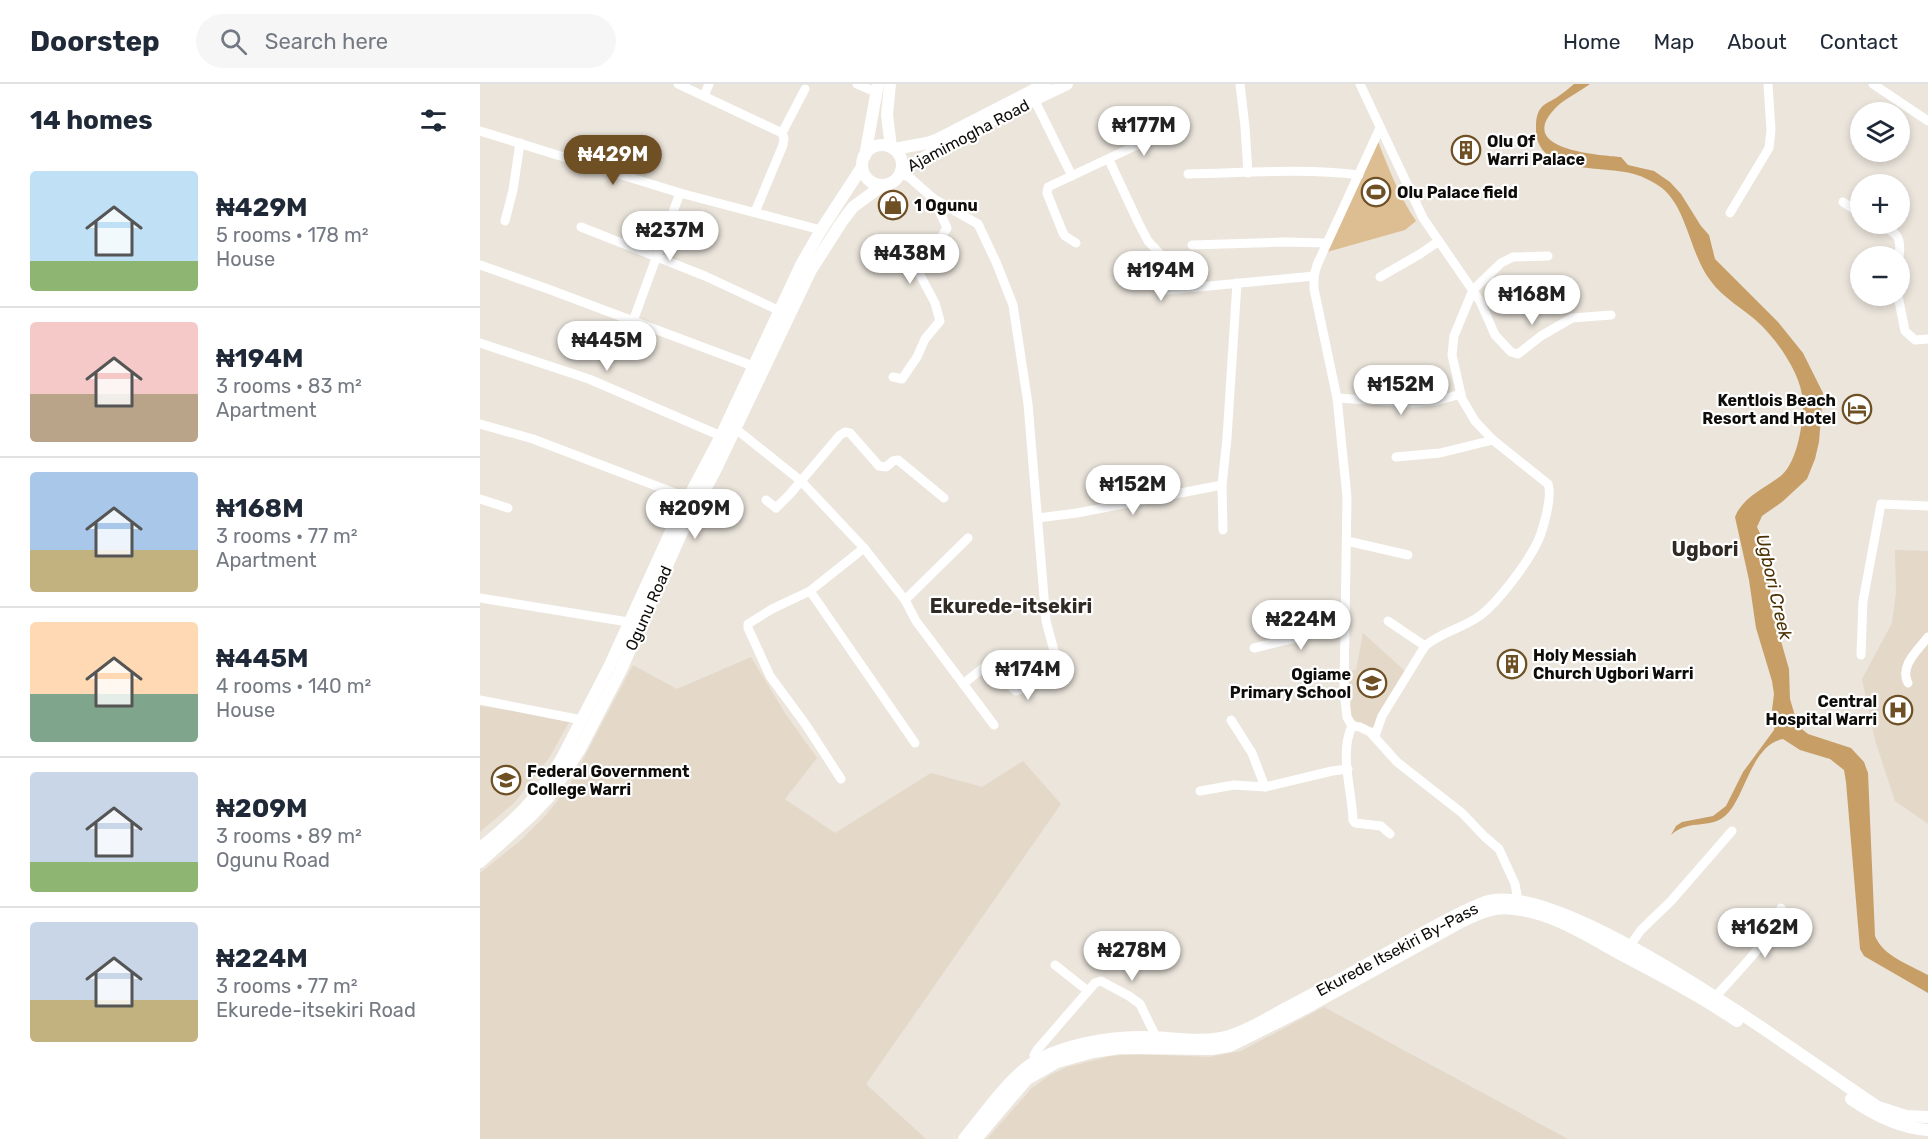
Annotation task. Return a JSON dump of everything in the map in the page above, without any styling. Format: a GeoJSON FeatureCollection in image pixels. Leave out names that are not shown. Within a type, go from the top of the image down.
{"type":"FeatureCollection","features":[{"type":"Feature","properties":{"kind":"main road"},"geometry":{"type":"LineString","coordinates":[[877,88],[863,161],[867,178],[871,182],[883,185],[892,182],[900,173],[901,159],[892,148],[887,115],[890,84]]}},
{"type":"Feature","properties":{"kind":"main road","name":"Ajamimogha Road"},"geometry":{"type":"LineString","coordinates":[[892,148],[936,140],[1045,84]]}},
{"type":"Feature","properties":{"kind":"main road","name":"Ajamimogha Road"},"geometry":{"type":"LineString","coordinates":[[900,173],[941,147],[1067,84]]}},
{"type":"Feature","properties":{"kind":"main road"},"geometry":{"type":"LineString","coordinates":[[863,161],[876,146],[892,148]]}},
{"type":"Feature","properties":{"kind":"main road","name":"Ogunu Road"},"geometry":{"type":"LineString","coordinates":[[480,862],[549,797],[580,749],[621,670],[681,534],[736,429],[753,366],[801,265],[863,161]]}},
{"type":"Feature","properties":{"kind":"main road","name":"Ogunu Road"},"geometry":{"type":"LineString","coordinates":[[480,849],[508,825],[554,772],[610,665],[628,622],[688,498],[811,270],[853,207],[883,185]]}},
{"type":"Feature","properties":{"kind":"main road","name":"Ekurede Itsekiri By-Pass"},"geometry":{"type":"LineString","coordinates":[[964,1139],[1012,1082],[1029,1065],[1038,1060],[1078,1045],[1123,1038],[1212,1040],[1231,1036],[1460,913],[1487,902],[1506,899],[1554,920],[1667,978],[1743,1024],[1875,1116],[1907,1127],[1928,1130]]}},
{"type":"Feature","properties":{"kind":"main road","name":"Ekurede Itsekiri By-Pass"},"geometry":{"type":"LineString","coordinates":[[976,1139],[1027,1079],[1057,1062],[1093,1052],[1120,1048],[1211,1049],[1230,1046],[1485,911],[1519,905],[1567,916],[1629,947],[1716,996],[1878,1107],[1906,1116],[1928,1117]]}},
{"type":"Feature","properties":{"kind":"street"},"geometry":{"type":"LineString","coordinates":[[678,84],[782,134]]}},
{"type":"Feature","properties":{"kind":"street"},"geometry":{"type":"LineString","coordinates":[[704,96],[709,84]]}},
{"type":"Feature","properties":{"kind":"street"},"geometry":{"type":"LineString","coordinates":[[857,84],[877,88]]}},
{"type":"Feature","properties":{"kind":"street"},"geometry":{"type":"LineString","coordinates":[[1240,84],[1248,173]]}},
{"type":"Feature","properties":{"kind":"street"},"geometry":{"type":"LineString","coordinates":[[1360,84],[1423,218],[1473,290],[1495,335],[1514,354],[1518,354],[1547,332],[1572,318],[1611,315]]}},
{"type":"Feature","properties":{"kind":"street"},"geometry":{"type":"LineString","coordinates":[[1730,213],[1769,148],[1771,130],[1768,84]]}},
{"type":"Feature","properties":{"kind":"street"},"geometry":{"type":"LineString","coordinates":[[1873,84],[1928,121]]}},
{"type":"Feature","properties":{"kind":"street"},"geometry":{"type":"LineString","coordinates":[[755,212],[783,145],[782,134],[805,89]]}},
{"type":"Feature","properties":{"kind":"street"},"geometry":{"type":"LineString","coordinates":[[1034,99],[1072,176]]}},
{"type":"Feature","properties":{"kind":"street"},"geometry":{"type":"LineString","coordinates":[[1380,128],[1314,276],[1314,289],[1337,398],[1347,497],[1344,627],[1344,691],[1347,717],[1352,726],[1366,729],[1375,736],[1397,762],[1462,813],[1499,849],[1515,884],[1519,905]]}},
{"type":"Feature","properties":{"kind":"street"},"geometry":{"type":"LineString","coordinates":[[480,131],[680,193],[821,230]]}},
{"type":"Feature","properties":{"kind":"street"},"geometry":{"type":"LineString","coordinates":[[1076,243],[1065,236],[1046,190],[1048,187],[1167,131]]}},
{"type":"Feature","properties":{"kind":"street"},"geometry":{"type":"LineString","coordinates":[[505,221],[513,190],[520,143]]}},
{"type":"Feature","properties":{"kind":"street"},"geometry":{"type":"LineString","coordinates":[[1109,160],[1139,225],[1148,241],[1163,257],[1165,288],[1170,291],[1314,276]]}},
{"type":"Feature","properties":{"kind":"street"},"geometry":{"type":"LineString","coordinates":[[1188,174],[1326,171],[1359,175]]}},
{"type":"Feature","properties":{"kind":"street"},"geometry":{"type":"LineString","coordinates":[[900,173],[909,177],[934,199],[978,224],[996,262],[1012,305],[1028,404],[1046,621],[1061,678],[1038,682],[1016,691],[988,664],[963,684]]}},
{"type":"Feature","properties":{"kind":"street"},"geometry":{"type":"LineString","coordinates":[[633,321],[680,193]]}},
{"type":"Feature","properties":{"kind":"street"},"geometry":{"type":"LineString","coordinates":[[893,377],[902,379],[908,372],[925,339],[940,321],[935,303],[919,273],[947,228],[934,199]]}},
{"type":"Feature","properties":{"kind":"street"},"geometry":{"type":"LineString","coordinates":[[1843,202],[1850,207]]}},
{"type":"Feature","properties":{"kind":"street"},"geometry":{"type":"LineString","coordinates":[[581,227],[705,276],[780,311]]}},
{"type":"Feature","properties":{"kind":"street"},"geometry":{"type":"LineString","coordinates":[[1380,277],[1439,241]]}},
{"type":"Feature","properties":{"kind":"street"},"geometry":{"type":"LineString","coordinates":[[1192,245],[1327,243]]}},
{"type":"Feature","properties":{"kind":"street"},"geometry":{"type":"LineString","coordinates":[[1375,736],[1382,716],[1425,646],[1474,620],[1489,609],[1537,544],[1549,501],[1548,484],[1493,440],[1475,421],[1461,394],[1452,355],[1454,336],[1473,290],[1501,263],[1514,257],[1548,256]]}},
{"type":"Feature","properties":{"kind":"street"},"geometry":{"type":"LineString","coordinates":[[480,265],[753,366]]}},
{"type":"Feature","properties":{"kind":"street"},"geometry":{"type":"LineString","coordinates":[[1223,530],[1222,485],[1237,283]]}},
{"type":"Feature","properties":{"kind":"street"},"geometry":{"type":"LineString","coordinates":[[1900,306],[1905,331],[1915,340],[1928,339]]}},
{"type":"Feature","properties":{"kind":"street"},"geometry":{"type":"LineString","coordinates":[[480,343],[589,379],[721,436]]}},
{"type":"Feature","properties":{"kind":"street"},"geometry":{"type":"LineString","coordinates":[[1337,398],[1413,403],[1437,401],[1461,394]]}},
{"type":"Feature","properties":{"kind":"street"},"geometry":{"type":"LineString","coordinates":[[480,424],[553,446],[688,498]]}},
{"type":"Feature","properties":{"kind":"street"},"geometry":{"type":"LineString","coordinates":[[736,429],[801,481],[864,548],[905,600],[916,621],[994,726]]}},
{"type":"Feature","properties":{"kind":"street"},"geometry":{"type":"LineString","coordinates":[[766,500],[776,508],[840,435],[846,432],[850,433],[879,466],[886,467],[898,460],[944,498]]}},
{"type":"Feature","properties":{"kind":"street"},"geometry":{"type":"LineString","coordinates":[[1396,457],[1440,453],[1493,440]]}},
{"type":"Feature","properties":{"kind":"street"},"geometry":{"type":"LineString","coordinates":[[1038,518],[1088,511],[1222,485]]}},
{"type":"Feature","properties":{"kind":"street"},"geometry":{"type":"LineString","coordinates":[[480,499],[508,508]]}},
{"type":"Feature","properties":{"kind":"street"},"geometry":{"type":"LineString","coordinates":[[1861,656],[1863,601],[1881,504],[1928,506]]}},
{"type":"Feature","properties":{"kind":"street"},"geometry":{"type":"LineString","coordinates":[[905,600],[968,538]]}},
{"type":"Feature","properties":{"kind":"street"},"geometry":{"type":"LineString","coordinates":[[1347,542],[1408,555]]}},
{"type":"Feature","properties":{"kind":"street"},"geometry":{"type":"LineString","coordinates":[[841,779],[806,725],[770,676],[748,624],[810,591],[864,548]]}},
{"type":"Feature","properties":{"kind":"street"},"geometry":{"type":"LineString","coordinates":[[810,591],[915,743]]}},
{"type":"Feature","properties":{"kind":"street"},"geometry":{"type":"LineString","coordinates":[[480,598],[628,622]]}},
{"type":"Feature","properties":{"kind":"street"},"geometry":{"type":"LineString","coordinates":[[1388,621],[1425,646]]}},
{"type":"Feature","properties":{"kind":"street"},"geometry":{"type":"LineString","coordinates":[[1254,648],[1327,628],[1344,627]]}},
{"type":"Feature","properties":{"kind":"street"},"geometry":{"type":"LineString","coordinates":[[1908,683],[1905,670],[1928,637]]}},
{"type":"Feature","properties":{"kind":"street"},"geometry":{"type":"LineString","coordinates":[[480,700],[582,720]]}},
{"type":"Feature","properties":{"kind":"street"},"geometry":{"type":"LineString","coordinates":[[1231,720],[1252,753],[1266,787]]}},
{"type":"Feature","properties":{"kind":"street"},"geometry":{"type":"LineString","coordinates":[[1352,726],[1347,738],[1353,820],[1355,823],[1381,826],[1390,834]]}},
{"type":"Feature","properties":{"kind":"street"},"geometry":{"type":"LineString","coordinates":[[1200,791],[1234,785],[1266,787],[1348,769]]}},
{"type":"Feature","properties":{"kind":"street"},"geometry":{"type":"LineString","coordinates":[[1629,947],[1641,930],[1671,901],[1732,831]]}},
{"type":"Feature","properties":{"kind":"street"},"geometry":{"type":"LineString","coordinates":[[1716,996],[1771,932],[1778,922],[1781,908]]}},
{"type":"Feature","properties":{"kind":"street"},"geometry":{"type":"LineString","coordinates":[[1055,965],[1088,991]]}},
{"type":"Feature","properties":{"kind":"street"},"geometry":{"type":"LineString","coordinates":[[1038,1060],[1034,1055],[1037,1050],[1095,983],[1101,981],[1140,1004],[1156,1037]]}},
{"type":"Feature","properties":{"kind":"shaded area"},"geometry":{"type":"Polygon","coordinates":[[[1574,84],[1590,84],[1565,100],[1552,112],[1545,125],[1546,135],[1554,143],[1567,148],[1598,155],[1621,157],[1628,165],[1654,171],[1670,182],[1709,235],[1715,259],[1778,322],[1803,353],[1823,393],[1819,442],[1807,479],[1782,502],[1762,516],[1757,527],[1766,546],[1772,610],[1789,669],[1790,699],[1798,726],[1808,734],[1851,748],[1864,762],[1868,773],[1875,936],[1884,949],[1905,964],[1928,975],[1928,993],[1864,956],[1860,949],[1846,782],[1844,770],[1830,759],[1800,750],[1783,739],[1773,743],[1757,759],[1729,812],[1715,822],[1686,827],[1671,835],[1676,826],[1682,822],[1713,816],[1726,806],[1743,772],[1774,730],[1772,681],[1756,628],[1749,580],[1735,517],[1748,499],[1778,478],[1790,464],[1800,433],[1803,412],[1802,393],[1789,361],[1775,341],[1755,319],[1721,293],[1710,280],[1703,269],[1677,207],[1662,188],[1634,174],[1574,166],[1559,162],[1547,155],[1539,144],[1536,129],[1539,110],[1574,84]]]}},
{"type":"Feature","properties":{"kind":"shaded area","name":"Olu Palace field"},"geometry":{"type":"Polygon","coordinates":[[[1377,139],[1399,191],[1416,221],[1405,230],[1327,252],[1377,139]]]}},
{"type":"Feature","properties":{"kind":"shaded area","name":"Central Hospital Warri"},"geometry":{"type":"Polygon","coordinates":[[[1895,550],[1928,551],[1928,824],[1895,801],[1875,740],[1862,679],[1892,623],[1896,593],[1895,550]]]}},
{"type":"Feature","properties":{"kind":"shaded area","name":"Ogiame Primary School"},"geometry":{"type":"Polygon","coordinates":[[[1363,633],[1406,672],[1376,726],[1369,728],[1348,716],[1353,693],[1345,690],[1344,675],[1356,670],[1363,633]]]}},
{"type":"Feature","properties":{"kind":"shaded area"},"geometry":{"type":"Polygon","coordinates":[[[751,657],[785,713],[817,758],[785,799],[835,833],[931,773],[982,787],[1023,761],[1061,804],[866,1084],[926,1139],[480,1139],[480,873],[520,841],[546,815],[569,786],[633,665],[677,689],[751,657]]]}},
{"type":"Feature","properties":{"kind":"shaded area","name":"Federal Government College Warri"},"geometry":{"type":"Polygon","coordinates":[[[480,706],[571,719],[549,758],[515,802],[480,832],[480,706]]]}},
{"type":"Feature","properties":{"kind":"shaded area"},"geometry":{"type":"Polygon","coordinates":[[[1324,1007],[1568,1139],[987,1139],[1032,1088],[1050,1075],[1067,1067],[1111,1056],[1138,1054],[1209,1057],[1241,1051],[1324,1007]]]}},
{"type":"Feature","properties":{"kind":"place","name":"Olu Of Warri Palace"},"geometry":{"type":"Point","coordinates":[1466,150]}},
{"type":"Feature","properties":{"kind":"place","name":"Olu Palace field"},"geometry":{"type":"Point","coordinates":[1376,192]}},
{"type":"Feature","properties":{"kind":"place","name":"1 Ogunu"},"geometry":{"type":"Point","coordinates":[893,205]}},
{"type":"Feature","properties":{"kind":"place","name":"Kentlois Beach Resort and Hotel"},"geometry":{"type":"Point","coordinates":[1857,409]}},
{"type":"Feature","properties":{"kind":"place","name":"Holy Messiah Church Ugbori Warri"},"geometry":{"type":"Point","coordinates":[1512,664]}},
{"type":"Feature","properties":{"kind":"place","name":"Ogiame Primary School"},"geometry":{"type":"Point","coordinates":[1372,683]}},
{"type":"Feature","properties":{"kind":"place","name":"Central Hospital Warri"},"geometry":{"type":"Point","coordinates":[1898,710]}},
{"type":"Feature","properties":{"kind":"place","name":"Federal Government College Warri"},"geometry":{"type":"Point","coordinates":[506,780]}},
{"type":"Feature","properties":{"kind":"district","name":"Ugbori"},"geometry":{"type":"Point","coordinates":[1705,549]}},
{"type":"Feature","properties":{"kind":"district","name":"Ekurede-itsekiri"},"geometry":{"type":"Point","coordinates":[1011,606]}},
{"type":"Feature","properties":{"kind":"water label","name":"Ugbori Creek"},"geometry":{"type":"Point","coordinates":[1774,587]}}]}
